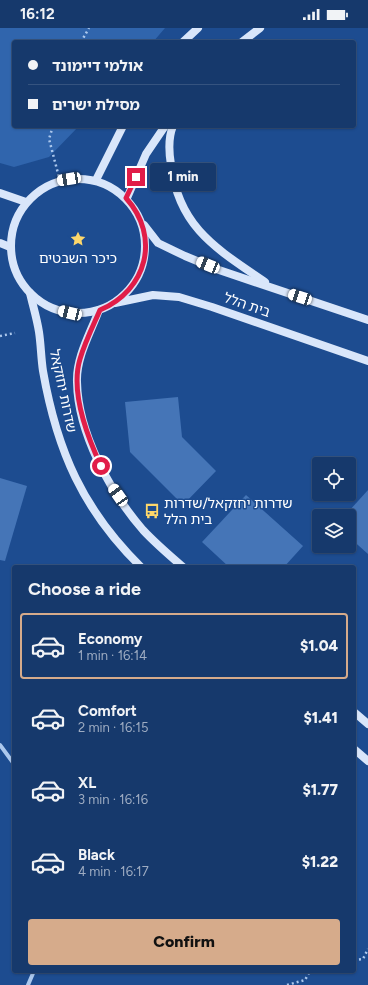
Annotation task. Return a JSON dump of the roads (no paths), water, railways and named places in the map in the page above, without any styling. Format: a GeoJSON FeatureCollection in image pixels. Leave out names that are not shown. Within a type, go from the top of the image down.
{"type":"FeatureCollection","features":[{"type":"Feature","properties":{"kind":"street"},"geometry":{"type":"LineString","coordinates":[[185,40],[198,28]]}},
{"type":"Feature","properties":{"kind":"street"},"geometry":{"type":"LineString","coordinates":[[245,40],[260,28]]}},
{"type":"Feature","properties":{"kind":"street"},"geometry":{"type":"LineString","coordinates":[[96,180],[122,128]]}},
{"type":"Feature","properties":{"kind":"street"},"geometry":{"type":"LineString","coordinates":[[126,198],[146,154],[164,128]]}},
{"type":"Feature","properties":{"kind":"street"},"geometry":{"type":"LineString","coordinates":[[173,128],[169,150],[173,180],[180,202],[196,227],[216,248],[274,288]]}},
{"type":"Feature","properties":{"kind":"street"},"geometry":{"type":"LineString","coordinates":[[78,178],[96,180],[112,187],[126,198],[137,212],[146,239],[145,258],[139,276],[128,291],[114,303],[100,310],[85,313],[70,313],[55,309],[42,302],[30,293],[20,280],[13,265],[10,247],[14,226],[18,215],[26,202],[36,192],[48,185],[78,178]]}},
{"type":"Feature","properties":{"kind":"street"},"geometry":{"type":"LineString","coordinates":[[0,193],[26,202]]}},
{"type":"Feature","properties":{"kind":"street","name":"בית הלל"},"geometry":{"type":"LineString","coordinates":[[141,221],[158,243],[185,256],[212,267],[368,320]]}},
{"type":"Feature","properties":{"kind":"street"},"geometry":{"type":"LineString","coordinates":[[0,243],[10,247]]}},
{"type":"Feature","properties":{"kind":"street","name":"שדרות יחזקאל"},"geometry":{"type":"LineString","coordinates":[[30,293],[39,331],[43,370],[55,422],[65,455],[82,491],[101,520],[121,547],[139,565]]}},
{"type":"Feature","properties":{"kind":"street","name":"בית הלל"},"geometry":{"type":"LineString","coordinates":[[114,303],[153,295],[179,297],[368,361]]}},
{"type":"Feature","properties":{"kind":"street","name":"שדרות יחזקאל"},"geometry":{"type":"LineString","coordinates":[[100,310],[80,360],[77,382],[82,416],[89,438],[106,477],[143,529],[165,552],[181,565]]}},
{"type":"Feature","properties":{"kind":"street"},"geometry":{"type":"LineString","coordinates":[[356,714],[368,724]]}},
{"type":"Feature","properties":{"kind":"street"},"geometry":{"type":"LineString","coordinates":[[0,745],[12,761]]}},
{"type":"Feature","properties":{"kind":"street"},"geometry":{"type":"LineString","coordinates":[[356,751],[368,761]]}},
{"type":"Feature","properties":{"kind":"street"},"geometry":{"type":"LineString","coordinates":[[28,985],[33,973]]}},
{"type":"Feature","properties":{"kind":"place","name":"כיכר השבטים"},"geometry":{"type":"Point","coordinates":[78,239]}},
{"type":"Feature","properties":{"kind":"place","name":"שדרות יחזקאל/שדרות בית הלל"},"geometry":{"type":"Point","coordinates":[152,511]}}]}
